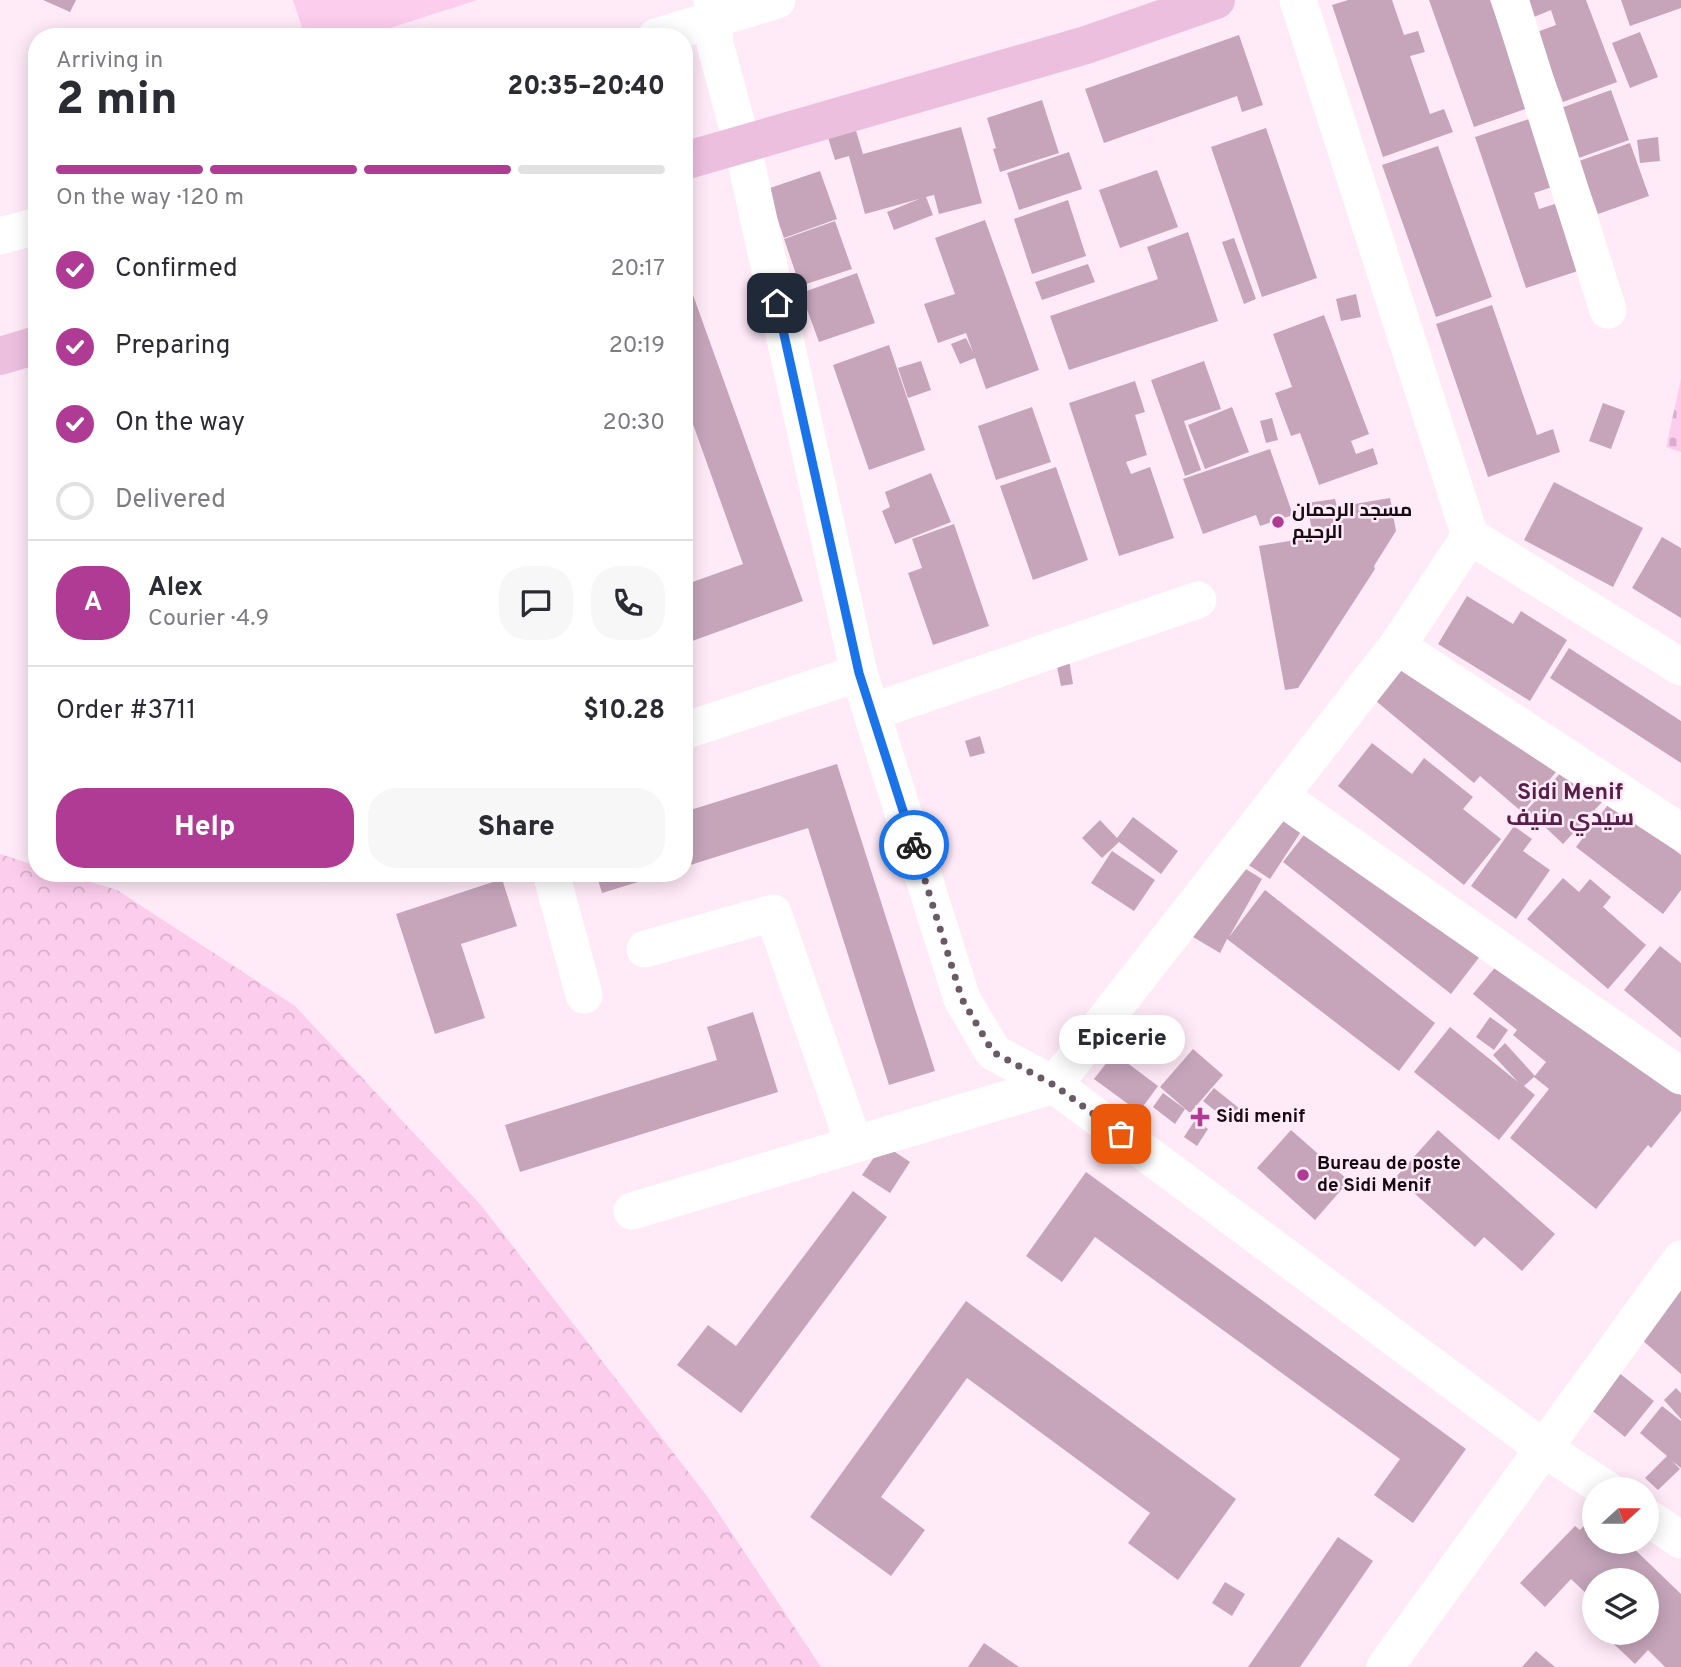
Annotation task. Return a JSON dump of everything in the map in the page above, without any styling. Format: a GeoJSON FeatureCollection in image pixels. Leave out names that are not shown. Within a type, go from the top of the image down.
{"type":"FeatureCollection","features":[{"type":"Feature","properties":{"kind":"main road"},"geometry":{"type":"LineString","coordinates":[[693,158],[1086,45],[1216,0]]}},
{"type":"Feature","properties":{"kind":"main road"},"geometry":{"type":"LineString","coordinates":[[0,356],[28,348]]}},
{"type":"Feature","properties":{"kind":"street"},"geometry":{"type":"LineString","coordinates":[[675,28],[712,10],[777,0]]}},
{"type":"Feature","properties":{"kind":"street"},"geometry":{"type":"LineString","coordinates":[[1298,0],[1470,536],[1681,667]]}},
{"type":"Feature","properties":{"kind":"street"},"geometry":{"type":"LineString","coordinates":[[1510,0],[1608,310]]}},
{"type":"Feature","properties":{"kind":"street"},"geometry":{"type":"LineString","coordinates":[[712,10],[715,44],[742,144],[859,673],[962,999],[993,1052],[1054,1085],[1544,1448],[1588,1477]]}},
{"type":"Feature","properties":{"kind":"street"},"geometry":{"type":"LineString","coordinates":[[0,236],[28,228]]}},
{"type":"Feature","properties":{"kind":"street"},"geometry":{"type":"LineString","coordinates":[[632,1211],[1054,1085],[1282,797],[1397,646],[1470,536]]}},
{"type":"Feature","properties":{"kind":"street"},"geometry":{"type":"LineString","coordinates":[[872,712],[1198,600]]}},
{"type":"Feature","properties":{"kind":"street"},"geometry":{"type":"LineString","coordinates":[[1397,646],[1681,832]]}},
{"type":"Feature","properties":{"kind":"street"},"geometry":{"type":"LineString","coordinates":[[693,728],[859,673]]}},
{"type":"Feature","properties":{"kind":"street"},"geometry":{"type":"LineString","coordinates":[[1282,797],[1681,1076]]}},
{"type":"Feature","properties":{"kind":"street"},"geometry":{"type":"LineString","coordinates":[[553,882],[584,995]]}},
{"type":"Feature","properties":{"kind":"street"},"geometry":{"type":"LineString","coordinates":[[645,949],[773,913],[854,1144]]}},
{"type":"Feature","properties":{"kind":"street"},"geometry":{"type":"LineString","coordinates":[[1385,1667],[1681,1259]]}},
{"type":"Feature","properties":{"kind":"street"},"geometry":{"type":"LineString","coordinates":[[1659,1525],[1681,1540]]}},
{"type":"Feature","properties":{"kind":"green space"},"geometry":{"type":"Polygon","coordinates":[[[293,0],[477,0],[390,28],[302,28],[293,0]]]}},
{"type":"Feature","properties":{"kind":"green space"},"geometry":{"type":"Polygon","coordinates":[[[1681,379],[1681,452],[1666,447],[1681,379]]]}},
{"type":"Feature","properties":{"kind":"green space"},"geometry":{"type":"Polygon","coordinates":[[[0,854],[28,863],[28,882],[91,882],[117,890],[295,1006],[480,1204],[707,1496],[821,1667],[0,1667],[0,854]]]}},
{"type":"Feature","properties":{"kind":"building"},"geometry":{"type":"Polygon","coordinates":[[[43,0],[76,0],[70,12],[43,0]]]}},
{"type":"Feature","properties":{"kind":"building"},"geometry":{"type":"Polygon","coordinates":[[[1348,0],[1392,0],[1404,35],[1418,31],[1425,52],[1410,56],[1430,114],[1444,109],[1453,132],[1383,157],[1332,5],[1348,0]]]}},
{"type":"Feature","properties":{"kind":"building"},"geometry":{"type":"Polygon","coordinates":[[[1429,0],[1490,0],[1528,108],[1474,127],[1429,0]]]}},
{"type":"Feature","properties":{"kind":"building"},"geometry":{"type":"Polygon","coordinates":[[[1528,0],[1586,0],[1617,82],[1563,102],[1537,32],[1556,25],[1551,10],[1534,17],[1528,0]]]}},
{"type":"Feature","properties":{"kind":"building"},"geometry":{"type":"Polygon","coordinates":[[[1621,0],[1681,0],[1681,8],[1630,26],[1621,0]]]}},
{"type":"Feature","properties":{"kind":"building"},"geometry":{"type":"Polygon","coordinates":[[[1640,32],[1658,77],[1630,88],[1612,43],[1640,32]]]}},
{"type":"Feature","properties":{"kind":"building"},"geometry":{"type":"Polygon","coordinates":[[[1239,35],[1263,105],[1242,112],[1237,96],[1104,143],[1085,89],[1239,35]]]}},
{"type":"Feature","properties":{"kind":"building"},"geometry":{"type":"Polygon","coordinates":[[[1611,90],[1629,140],[1576,159],[1558,109],[1611,90]]]}},
{"type":"Feature","properties":{"kind":"building"},"geometry":{"type":"Polygon","coordinates":[[[1042,100],[1059,153],[1000,172],[987,118],[1042,100]]]}},
{"type":"Feature","properties":{"kind":"building"},"geometry":{"type":"Polygon","coordinates":[[[1529,119],[1552,187],[1534,193],[1539,209],[1555,204],[1578,271],[1526,288],[1475,137],[1529,119]]]}},
{"type":"Feature","properties":{"kind":"building"},"geometry":{"type":"Polygon","coordinates":[[[854,124],[863,154],[961,127],[982,203],[939,214],[934,195],[926,197],[933,215],[894,230],[887,212],[919,199],[865,214],[849,156],[835,160],[826,131],[854,124]]]}},
{"type":"Feature","properties":{"kind":"building"},"geometry":{"type":"Polygon","coordinates":[[[1266,128],[1317,278],[1262,297],[1211,147],[1266,128]]]}},
{"type":"Feature","properties":{"kind":"building"},"geometry":{"type":"Polygon","coordinates":[[[1658,137],[1660,161],[1640,163],[1637,140],[1658,137]]]}},
{"type":"Feature","properties":{"kind":"building"},"geometry":{"type":"Polygon","coordinates":[[[1630,143],[1649,196],[1598,214],[1579,161],[1630,143]]]}},
{"type":"Feature","properties":{"kind":"building"},"geometry":{"type":"Polygon","coordinates":[[[1438,146],[1492,297],[1436,317],[1382,165],[1438,146]]]}},
{"type":"Feature","properties":{"kind":"building"},"geometry":{"type":"Polygon","coordinates":[[[1069,152],[1082,189],[1019,210],[1007,173],[1069,152]]]}},
{"type":"Feature","properties":{"kind":"building"},"geometry":{"type":"Polygon","coordinates":[[[1157,170],[1178,227],[1120,248],[1099,190],[1157,170]]]}},
{"type":"Feature","properties":{"kind":"building"},"geometry":{"type":"Polygon","coordinates":[[[820,171],[837,219],[784,238],[767,189],[820,171]]]}},
{"type":"Feature","properties":{"kind":"building"},"geometry":{"type":"Polygon","coordinates":[[[1068,200],[1086,256],[1032,274],[1014,219],[1068,200]]]}},
{"type":"Feature","properties":{"kind":"building"},"geometry":{"type":"Polygon","coordinates":[[[985,220],[1039,370],[986,389],[975,358],[960,364],[951,344],[966,338],[973,352],[966,333],[938,343],[924,304],[955,294],[935,238],[985,220]]]}},
{"type":"Feature","properties":{"kind":"building"},"geometry":{"type":"Polygon","coordinates":[[[835,221],[852,269],[800,286],[784,239],[835,221]]]}},
{"type":"Feature","properties":{"kind":"building"},"geometry":{"type":"Polygon","coordinates":[[[1188,232],[1218,321],[1069,370],[1050,316],[1158,279],[1147,247],[1188,232]]]}},
{"type":"Feature","properties":{"kind":"building"},"geometry":{"type":"Polygon","coordinates":[[[1234,238],[1256,299],[1244,304],[1222,242],[1234,238]]]}},
{"type":"Feature","properties":{"kind":"building"},"geometry":{"type":"Polygon","coordinates":[[[1088,264],[1095,282],[1042,300],[1035,282],[1088,264]]]}},
{"type":"Feature","properties":{"kind":"building"},"geometry":{"type":"Polygon","coordinates":[[[857,273],[875,323],[819,342],[801,293],[857,273]]]}},
{"type":"Feature","properties":{"kind":"building"},"geometry":{"type":"Polygon","coordinates":[[[1356,294],[1361,317],[1341,321],[1336,299],[1356,294]]]}},
{"type":"Feature","properties":{"kind":"building"},"geometry":{"type":"Polygon","coordinates":[[[693,295],[803,601],[693,641],[693,582],[743,564],[693,424],[693,295]]]}},
{"type":"Feature","properties":{"kind":"building"},"geometry":{"type":"Polygon","coordinates":[[[1492,305],[1537,435],[1553,429],[1560,452],[1488,477],[1436,324],[1492,305]]]}},
{"type":"Feature","properties":{"kind":"building"},"geometry":{"type":"Polygon","coordinates":[[[1324,315],[1369,434],[1351,441],[1356,454],[1373,448],[1378,464],[1319,485],[1300,433],[1291,436],[1275,393],[1292,387],[1273,334],[1324,315]]]}},
{"type":"Feature","properties":{"kind":"building"},"geometry":{"type":"Polygon","coordinates":[[[889,345],[925,450],[869,470],[833,365],[889,345]]]}},
{"type":"Feature","properties":{"kind":"building"},"geometry":{"type":"Polygon","coordinates":[[[921,361],[931,390],[908,398],[898,368],[921,361]]]}},
{"type":"Feature","properties":{"kind":"building"},"geometry":{"type":"Polygon","coordinates":[[[1204,361],[1221,409],[1184,421],[1201,470],[1185,476],[1151,380],[1204,361]]]}},
{"type":"Feature","properties":{"kind":"building"},"geometry":{"type":"Polygon","coordinates":[[[1135,381],[1145,412],[1135,415],[1147,455],[1126,462],[1131,474],[1150,467],[1174,538],[1119,556],[1069,403],[1135,381]]]}},
{"type":"Feature","properties":{"kind":"building"},"geometry":{"type":"Polygon","coordinates":[[[1603,403],[1625,411],[1611,449],[1589,441],[1603,403]]]}},
{"type":"Feature","properties":{"kind":"building"},"geometry":{"type":"Polygon","coordinates":[[[1032,407],[1051,462],[996,480],[978,426],[1032,407]]]}},
{"type":"Feature","properties":{"kind":"building"},"geometry":{"type":"Polygon","coordinates":[[[1232,407],[1249,452],[1205,469],[1188,425],[1232,407]]]}},
{"type":"Feature","properties":{"kind":"building"},"geometry":{"type":"Polygon","coordinates":[[[1272,418],[1278,440],[1266,443],[1260,421],[1272,418]]]}},
{"type":"Feature","properties":{"kind":"building"},"geometry":{"type":"Polygon","coordinates":[[[1270,449],[1293,515],[1260,526],[1256,515],[1203,534],[1183,479],[1270,449]]]}},
{"type":"Feature","properties":{"kind":"building"},"geometry":{"type":"Polygon","coordinates":[[[1056,467],[1088,560],[1033,580],[1000,486],[1056,467]]]}},
{"type":"Feature","properties":{"kind":"building"},"geometry":{"type":"Polygon","coordinates":[[[931,473],[951,522],[895,544],[882,511],[890,507],[885,492],[931,473]]]}},
{"type":"Feature","properties":{"kind":"building"},"geometry":{"type":"Polygon","coordinates":[[[1554,482],[1643,528],[1613,587],[1524,540],[1554,482]]]}},
{"type":"Feature","properties":{"kind":"building"},"geometry":{"type":"Polygon","coordinates":[[[1390,498],[1396,531],[1374,566],[1375,569],[1298,688],[1285,690],[1259,546],[1313,537],[1307,503],[1335,499],[1337,507],[1390,498]]]}},
{"type":"Feature","properties":{"kind":"building"},"geometry":{"type":"Polygon","coordinates":[[[954,524],[989,626],[933,645],[908,573],[922,568],[912,539],[954,524]]]}},
{"type":"Feature","properties":{"kind":"building"},"geometry":{"type":"Polygon","coordinates":[[[1662,537],[1681,548],[1681,618],[1632,588],[1662,537]]]}},
{"type":"Feature","properties":{"kind":"building"},"geometry":{"type":"Polygon","coordinates":[[[1467,596],[1513,624],[1521,611],[1567,640],[1530,701],[1438,644],[1467,596]]]}},
{"type":"Feature","properties":{"kind":"building"},"geometry":{"type":"Polygon","coordinates":[[[1569,648],[1681,721],[1681,763],[1550,678],[1569,648]]]}},
{"type":"Feature","properties":{"kind":"building"},"geometry":{"type":"Polygon","coordinates":[[[1415,654],[1556,772],[1522,812],[1480,776],[1474,783],[1376,701],[1415,654]]]}},
{"type":"Feature","properties":{"kind":"building"},"geometry":{"type":"Polygon","coordinates":[[[1069,660],[1073,684],[1061,686],[1056,662],[1069,660]]]}},
{"type":"Feature","properties":{"kind":"building"},"geometry":{"type":"Polygon","coordinates":[[[980,736],[985,753],[970,757],[965,741],[980,736]]]}},
{"type":"Feature","properties":{"kind":"building"},"geometry":{"type":"Polygon","coordinates":[[[1372,743],[1412,774],[1424,758],[1473,797],[1463,809],[1501,839],[1464,885],[1338,786],[1372,743]]]}},
{"type":"Feature","properties":{"kind":"building"},"geometry":{"type":"Polygon","coordinates":[[[837,764],[935,1071],[889,1085],[808,828],[693,864],[693,809],[837,764]]]}},
{"type":"Feature","properties":{"kind":"building"},"geometry":{"type":"Polygon","coordinates":[[[1565,768],[1602,802],[1563,844],[1527,810],[1565,768]]]}},
{"type":"Feature","properties":{"kind":"building"},"geometry":{"type":"Polygon","coordinates":[[[1611,801],[1681,855],[1681,890],[1663,914],[1576,847],[1611,801]]]}},
{"type":"Feature","properties":{"kind":"building"},"geometry":{"type":"Polygon","coordinates":[[[1280,807],[1306,824],[1270,879],[1244,862],[1280,807]]]}},
{"type":"Feature","properties":{"kind":"building"},"geometry":{"type":"Polygon","coordinates":[[[1133,817],[1178,851],[1161,874],[1119,842],[1102,858],[1082,838],[1100,820],[1117,838],[1133,817]]]}},
{"type":"Feature","properties":{"kind":"building"},"geometry":{"type":"Polygon","coordinates":[[[1317,818],[1484,951],[1451,994],[1283,862],[1317,818]]]}},
{"type":"Feature","properties":{"kind":"building"},"geometry":{"type":"Polygon","coordinates":[[[1514,826],[1532,839],[1523,851],[1550,870],[1516,919],[1471,886],[1514,826]]]}},
{"type":"Feature","properties":{"kind":"building"},"geometry":{"type":"Polygon","coordinates":[[[1112,851],[1155,880],[1134,911],[1091,883],[1112,851]]]}},
{"type":"Feature","properties":{"kind":"building"},"geometry":{"type":"Polygon","coordinates":[[[1236,863],[1262,879],[1229,937],[1265,890],[1435,1023],[1399,1071],[1227,939],[1220,953],[1193,937],[1236,863]]]}},
{"type":"Feature","properties":{"kind":"building"},"geometry":{"type":"Polygon","coordinates":[[[1563,878],[1579,892],[1590,879],[1611,897],[1603,907],[1646,945],[1608,989],[1527,919],[1563,878]]]}},
{"type":"Feature","properties":{"kind":"building"},"geometry":{"type":"Polygon","coordinates":[[[493,882],[503,882],[517,926],[461,944],[485,1018],[435,1034],[396,914],[493,882]]]}},
{"type":"Feature","properties":{"kind":"building"},"geometry":{"type":"Polygon","coordinates":[[[599,882],[638,882],[602,893],[599,882]]]}},
{"type":"Feature","properties":{"kind":"building"},"geometry":{"type":"Polygon","coordinates":[[[1660,946],[1681,963],[1681,1038],[1624,990],[1660,946]]]}},
{"type":"Feature","properties":{"kind":"building"},"geometry":{"type":"Polygon","coordinates":[[[1507,953],[1681,1095],[1681,1111],[1651,1148],[1648,1145],[1596,1209],[1510,1138],[1549,1089],[1534,1077],[1546,1062],[1513,1035],[1517,1030],[1473,994],[1507,953]]]}},
{"type":"Feature","properties":{"kind":"building"},"geometry":{"type":"Polygon","coordinates":[[[753,1012],[778,1092],[520,1172],[505,1125],[717,1060],[707,1027],[753,1012]]]}},
{"type":"Feature","properties":{"kind":"building"},"geometry":{"type":"Polygon","coordinates":[[[1490,1017],[1508,1030],[1494,1050],[1476,1037],[1490,1017]]]}},
{"type":"Feature","properties":{"kind":"building"},"geometry":{"type":"Polygon","coordinates":[[[1450,1027],[1518,1082],[1493,1055],[1505,1043],[1535,1076],[1524,1086],[1535,1095],[1499,1140],[1414,1072],[1450,1027]]]}},
{"type":"Feature","properties":{"kind":"building"},"geometry":{"type":"Polygon","coordinates":[[[1193,1049],[1223,1075],[1190,1113],[1160,1087],[1193,1049]]]}},
{"type":"Feature","properties":{"kind":"building"},"geometry":{"type":"Polygon","coordinates":[[[1114,1053],[1158,1086],[1139,1112],[1094,1079],[1114,1053]]]}},
{"type":"Feature","properties":{"kind":"building"},"geometry":{"type":"Polygon","coordinates":[[[1214,1088],[1240,1109],[1229,1122],[1203,1101],[1214,1088]]]}},
{"type":"Feature","properties":{"kind":"building"},"geometry":{"type":"Polygon","coordinates":[[[1163,1093],[1185,1109],[1175,1124],[1153,1107],[1163,1093]]]}},
{"type":"Feature","properties":{"kind":"building"},"geometry":{"type":"Polygon","coordinates":[[[1195,1120],[1208,1129],[1197,1146],[1184,1137],[1195,1120]]]}},
{"type":"Feature","properties":{"kind":"building","name":"Bureau de poste de Sidi Menif"},"geometry":{"type":"Polygon","coordinates":[[[1291,1130],[1349,1181],[1315,1220],[1257,1168],[1291,1130]]]}},
{"type":"Feature","properties":{"kind":"building"},"geometry":{"type":"Polygon","coordinates":[[[1438,1130],[1555,1234],[1522,1271],[1484,1237],[1475,1247],[1396,1177],[1438,1130]]]}},
{"type":"Feature","properties":{"kind":"building"},"geometry":{"type":"Polygon","coordinates":[[[883,1144],[910,1162],[890,1193],[862,1175],[883,1144]]]}},
{"type":"Feature","properties":{"kind":"building"},"geometry":{"type":"Polygon","coordinates":[[[1086,1172],[1466,1449],[1413,1523],[1374,1495],[1400,1459],[1095,1237],[1062,1282],[1026,1256],[1086,1172]]]}},
{"type":"Feature","properties":{"kind":"building"},"geometry":{"type":"Polygon","coordinates":[[[853,1191],[887,1217],[741,1413],[677,1365],[708,1325],[736,1346],[853,1191]]]}},
{"type":"Feature","properties":{"kind":"building"},"geometry":{"type":"Polygon","coordinates":[[[1681,1280],[1681,1374],[1634,1333],[1681,1280]]]}},
{"type":"Feature","properties":{"kind":"building"},"geometry":{"type":"Polygon","coordinates":[[[966,1301],[1236,1499],[1178,1580],[1128,1543],[1150,1513],[967,1378],[881,1497],[925,1530],[891,1576],[810,1517],[966,1301]]]}},
{"type":"Feature","properties":{"kind":"building"},"geometry":{"type":"Polygon","coordinates":[[[1608,1364],[1654,1401],[1625,1437],[1579,1400],[1608,1364]]]}},
{"type":"Feature","properties":{"kind":"building"},"geometry":{"type":"Polygon","coordinates":[[[1676,1388],[1681,1393],[1681,1419],[1664,1400],[1676,1388]]]}},
{"type":"Feature","properties":{"kind":"building"},"geometry":{"type":"Polygon","coordinates":[[[1662,1406],[1681,1421],[1681,1468],[1672,1461],[1680,1469],[1659,1489],[1659,1477],[1646,1477],[1667,1456],[1640,1433],[1662,1406]]]}},
{"type":"Feature","properties":{"kind":"building"},"geometry":{"type":"Polygon","coordinates":[[[1575,1526],[1580,1530],[1582,1528],[1582,1554],[1639,1554],[1654,1568],[1582,1568],[1582,1590],[1571,1579],[1545,1607],[1520,1583],[1575,1526]]]}},
{"type":"Feature","properties":{"kind":"building"},"geometry":{"type":"Polygon","coordinates":[[[1338,1537],[1373,1561],[1300,1667],[1248,1667],[1338,1537]]]}},
{"type":"Feature","properties":{"kind":"building"},"geometry":{"type":"Polygon","coordinates":[[[1659,1573],[1681,1594],[1681,1667],[1665,1667],[1648,1650],[1635,1664],[1615,1645],[1659,1645],[1659,1573]]]}},
{"type":"Feature","properties":{"kind":"building"},"geometry":{"type":"Polygon","coordinates":[[[1225,1582],[1245,1594],[1232,1616],[1212,1603],[1225,1582]]]}},
{"type":"Feature","properties":{"kind":"building"},"geometry":{"type":"Polygon","coordinates":[[[984,1643],[1019,1667],[968,1667],[984,1643]]]}},
{"type":"Feature","properties":{"kind":"building"},"geometry":{"type":"Polygon","coordinates":[[[1536,1651],[1555,1667],[1522,1667],[1536,1651]]]}},
{"type":"Feature","properties":{"kind":"way so far"},"geometry":{"type":"LineString","coordinates":[[914,845],[962,999],[993,1052],[1054,1085],[1121,1134]]}},
{"type":"Feature","properties":{"kind":"place","name":"مسجد الرحمان الرحيم"},"geometry":{"type":"Point","coordinates":[1278,522]}},
{"type":"Feature","properties":{"kind":"place","name":"Sidi menif"},"geometry":{"type":"Point","coordinates":[1200,1117]}},
{"type":"Feature","properties":{"kind":"place","name":"Epicerie"},"geometry":{"type":"Point","coordinates":[1121,1134]}},
{"type":"Feature","properties":{"kind":"place","name":"Bureau de poste de Sidi Menif"},"geometry":{"type":"Point","coordinates":[1303,1175]}},
{"type":"Feature","properties":{"kind":"district","name":"Sidi Menif سيدي منيف"},"geometry":{"type":"Point","coordinates":[1570,806]}},
{"type":"Feature","properties":{"kind":"route"},"geometry":{"type":"LineString","coordinates":[[777,303],[859,673],[914,845]]}}]}
